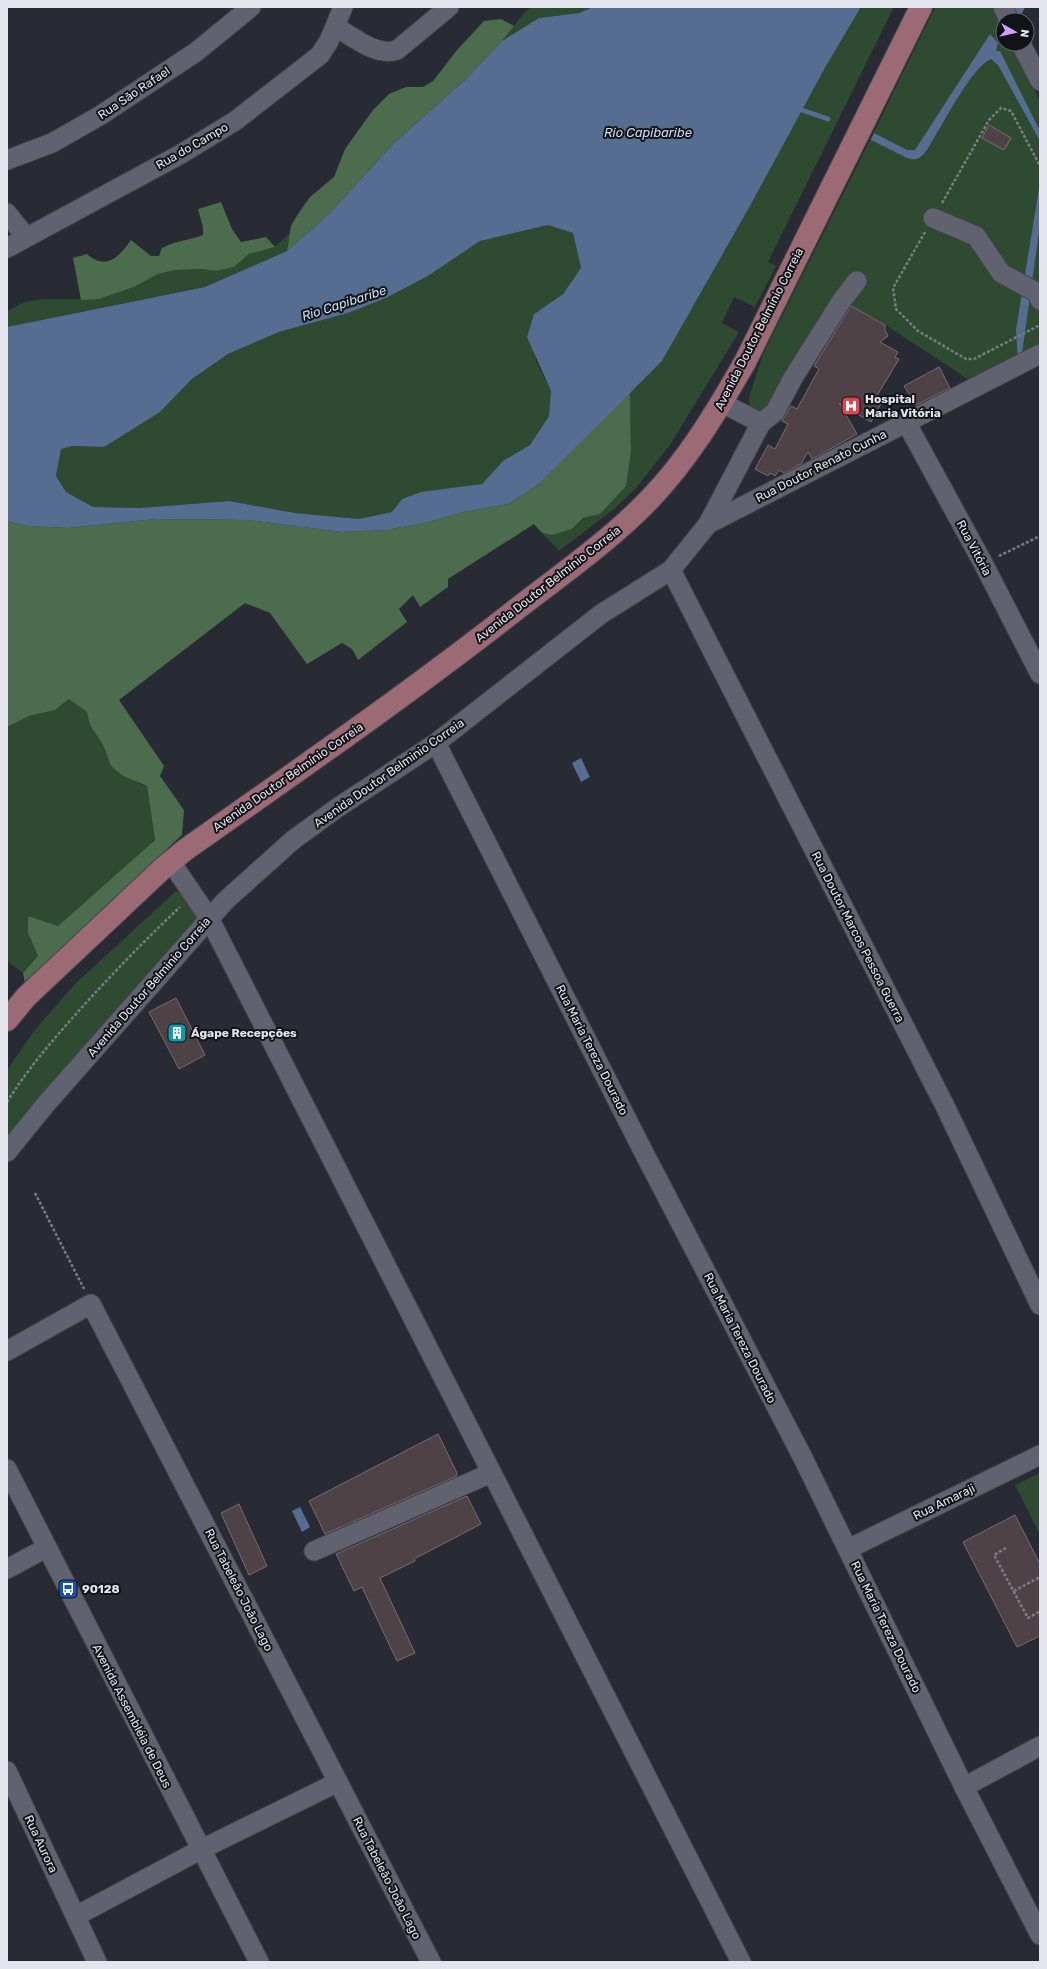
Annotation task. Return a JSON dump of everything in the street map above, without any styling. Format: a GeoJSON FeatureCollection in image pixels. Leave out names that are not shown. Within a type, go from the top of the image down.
{"type":"FeatureCollection","features":[{"type":"Feature","properties":{"kind":"main road","name":"Avenida Doutor Belmínio Correia"},"geometry":{"type":"LineString","coordinates":[[7,1020],[26,997],[171,862],[433,674],[610,536],[648,501],[679,465],[722,403],[745,362],[921,7]]}},
{"type":"Feature","properties":{"kind":"street","name":"Rua São Rafael"},"geometry":{"type":"LineString","coordinates":[[7,160],[52,143],[101,115],[196,52],[251,7]]}},
{"type":"Feature","properties":{"kind":"street","name":"Rua do Campo"},"geometry":{"type":"LineString","coordinates":[[7,248],[181,154],[235,121],[320,55],[336,27],[343,7]]}},
{"type":"Feature","properties":{"kind":"street"},"geometry":{"type":"LineString","coordinates":[[336,27],[372,48],[382,52],[390,52],[397,50],[449,7]]}},
{"type":"Feature","properties":{"kind":"street"},"geometry":{"type":"LineString","coordinates":[[1025,52],[1040,81]]}},
{"type":"Feature","properties":{"kind":"street"},"geometry":{"type":"LineString","coordinates":[[7,213],[26,237]]}},
{"type":"Feature","properties":{"kind":"street"},"geometry":{"type":"LineString","coordinates":[[933,218],[976,236],[1001,273],[1032,292]]}},
{"type":"Feature","properties":{"kind":"street"},"geometry":{"type":"LineString","coordinates":[[722,403],[761,423],[775,412],[797,372],[842,300],[857,281]]}},
{"type":"Feature","properties":{"kind":"street","name":"Rua Doutor Renato Cunha"},"geometry":{"type":"LineString","coordinates":[[708,524],[1040,354]]}},
{"type":"Feature","properties":{"kind":"street","name":"Rua Vitória"},"geometry":{"type":"LineString","coordinates":[[906,422],[983,563],[1040,674]]}},
{"type":"Feature","properties":{"kind":"street","name":"Avenida Doutor Belminio Correia"},"geometry":{"type":"LineString","coordinates":[[7,1152],[46,1104],[209,918],[225,901],[293,840],[337,808],[436,743],[601,614],[671,570],[708,524],[761,423]]}},
{"type":"Feature","properties":{"kind":"street","name":"Rua Doutor Marcos Pessoa Guerra"},"geometry":{"type":"LineString","coordinates":[[671,570],[945,1106],[1040,1305]]}},
{"type":"Feature","properties":{"kind":"street","name":"Rua Maria Tereza Dourado"},"geometry":{"type":"LineString","coordinates":[[436,743],[848,1549],[964,1787],[1040,1935]]}},
{"type":"Feature","properties":{"kind":"street"},"geometry":{"type":"LineString","coordinates":[[171,862],[209,918],[741,1962]]}},
{"type":"Feature","properties":{"kind":"street"},"geometry":{"type":"LineString","coordinates":[[7,1351],[91,1304]]}},
{"type":"Feature","properties":{"kind":"street","name":"Rua Tabeleão João Lago"},"geometry":{"type":"LineString","coordinates":[[91,1304],[430,1962]]}},
{"type":"Feature","properties":{"kind":"street","name":"Rua Amaraji"},"geometry":{"type":"LineString","coordinates":[[848,1549],[1040,1455]]}},
{"type":"Feature","properties":{"kind":"street","name":"Avenida Assembléia de Deus"},"geometry":{"type":"LineString","coordinates":[[7,1469],[258,1962]]}},
{"type":"Feature","properties":{"kind":"street"},"geometry":{"type":"LineString","coordinates":[[314,1551],[491,1473]]}},
{"type":"Feature","properties":{"kind":"street"},"geometry":{"type":"LineString","coordinates":[[7,1569],[46,1548]]}},
{"type":"Feature","properties":{"kind":"street"},"geometry":{"type":"LineString","coordinates":[[964,1787],[1040,1747]]}},
{"type":"Feature","properties":{"kind":"street","name":"Rua Aurora"},"geometry":{"type":"LineString","coordinates":[[7,1771],[97,1962]]}},
{"type":"Feature","properties":{"kind":"street"},"geometry":{"type":"LineString","coordinates":[[76,1916],[200,1850],[338,1782]]}},
{"type":"Feature","properties":{"kind":"path"},"geometry":{"type":"LineString","coordinates":[[1040,166],[1011,111],[1002,108],[989,120],[893,288],[896,309],[918,331],[966,359],[974,359],[1040,325]]}},
{"type":"Feature","properties":{"kind":"path"},"geometry":{"type":"LineString","coordinates":[[983,563],[1040,536]]}},
{"type":"Feature","properties":{"kind":"path"},"geometry":{"type":"LineString","coordinates":[[7,1102],[20,1080],[121,963],[194,894]]}},
{"type":"Feature","properties":{"kind":"path"},"geometry":{"type":"LineString","coordinates":[[35,1193],[91,1304]]}},
{"type":"Feature","properties":{"kind":"path"},"geometry":{"type":"LineString","coordinates":[[1006,1548],[994,1554],[1028,1618],[1039,1612]]}},
{"type":"Feature","properties":{"kind":"path"},"geometry":{"type":"LineString","coordinates":[[1014,1591],[1040,1577]]}},
{"type":"Feature","properties":{"kind":"green space"},"geometry":{"type":"Polygon","coordinates":[[[532,7],[593,7],[579,13],[539,18],[502,41],[526,11],[532,7]]]}},
{"type":"Feature","properties":{"kind":"green space"},"geometry":{"type":"Polygon","coordinates":[[[861,7],[894,7],[768,262],[776,266],[755,307],[734,297],[722,323],[739,332],[670,445],[636,488],[613,510],[559,551],[542,533],[552,535],[572,529],[583,518],[600,514],[631,451],[630,392],[662,361],[750,206],[826,66],[861,7]]]}},
{"type":"Feature","properties":{"kind":"green space"},"geometry":{"type":"Polygon","coordinates":[[[935,7],[994,7],[996,12],[995,12],[995,52],[1016,52],[1040,101],[1040,354],[977,385],[881,322],[846,304],[776,422],[750,409],[749,398],[763,354],[935,7]]]}},
{"type":"Feature","properties":{"kind":"green space"},"geometry":{"type":"Polygon","coordinates":[[[501,19],[514,26],[502,41],[466,79],[394,143],[327,216],[287,251],[291,226],[298,214],[310,197],[334,177],[345,149],[373,110],[389,94],[406,87],[423,87],[433,81],[458,49],[484,21],[501,19]]]}},
{"type":"Feature","properties":{"kind":"green space"},"geometry":{"type":"Polygon","coordinates":[[[221,202],[232,229],[241,242],[266,237],[275,247],[249,254],[234,267],[216,271],[201,269],[175,270],[158,274],[134,287],[99,299],[81,300],[73,258],[87,254],[94,259],[106,262],[112,260],[122,252],[131,240],[151,256],[159,256],[162,248],[167,245],[203,235],[203,227],[198,209],[221,202]]]}},
{"type":"Feature","properties":{"kind":"green space"},"geometry":{"type":"Polygon","coordinates":[[[548,225],[573,233],[581,268],[563,294],[534,314],[536,361],[551,391],[549,416],[530,445],[503,461],[482,484],[402,499],[392,512],[359,519],[295,513],[229,501],[140,508],[93,507],[66,492],[56,476],[61,449],[72,445],[85,447],[160,412],[192,379],[228,354],[279,332],[348,313],[386,298],[428,276],[480,241],[548,225]]]}},
{"type":"Feature","properties":{"kind":"green space"},"geometry":{"type":"Polygon","coordinates":[[[290,233],[287,251],[205,287],[7,327],[7,311],[25,302],[42,299],[99,299],[134,287],[158,274],[175,270],[201,269],[216,271],[234,267],[249,254],[275,247],[290,233]]]}},
{"type":"Feature","properties":{"kind":"green space"},"geometry":{"type":"Polygon","coordinates":[[[630,392],[631,451],[626,486],[600,514],[583,518],[572,529],[552,535],[542,533],[534,524],[448,579],[448,587],[420,607],[413,595],[399,609],[407,622],[358,660],[352,649],[342,643],[307,664],[270,613],[245,603],[119,700],[164,766],[160,776],[184,810],[182,835],[25,983],[23,973],[38,956],[28,933],[28,916],[58,926],[155,840],[147,786],[123,776],[111,766],[103,745],[90,725],[87,712],[69,699],[55,710],[29,716],[7,727],[7,521],[28,526],[68,528],[156,519],[248,520],[342,532],[386,530],[424,523],[464,512],[508,504],[539,484],[630,392]]]}},
{"type":"Feature","properties":{"kind":"green space"},"geometry":{"type":"Polygon","coordinates":[[[70,699],[88,713],[90,725],[103,745],[111,766],[140,784],[147,786],[155,840],[58,926],[28,916],[28,933],[39,956],[23,973],[7,961],[7,727],[29,716],[55,710],[70,699]]]}},
{"type":"Feature","properties":{"kind":"green space"},"geometry":{"type":"Polygon","coordinates":[[[176,891],[181,893],[200,921],[7,1138],[7,1070],[34,1031],[75,984],[176,891]]]}},
{"type":"Feature","properties":{"kind":"green space"},"geometry":{"type":"Polygon","coordinates":[[[1040,1473],[1040,1535],[1015,1485],[1040,1473]]]}},
{"type":"Feature","properties":{"kind":"water","name":"Rio Capibaribe"},"geometry":{"type":"Polygon","coordinates":[[[593,7],[861,7],[826,66],[750,206],[662,361],[539,484],[508,504],[464,512],[424,523],[386,530],[342,532],[248,520],[156,519],[68,528],[28,526],[7,521],[7,327],[205,287],[287,251],[327,216],[394,143],[466,79],[502,41],[539,18],[579,13],[593,7]],[[548,225],[480,241],[428,276],[386,298],[348,313],[279,332],[228,354],[192,379],[160,412],[104,447],[72,446],[61,449],[56,476],[66,492],[93,507],[140,508],[229,501],[295,513],[359,519],[392,512],[402,499],[421,492],[482,484],[503,461],[530,445],[549,416],[551,391],[527,337],[534,314],[563,294],[581,268],[573,233],[548,225]]]}},
{"type":"Feature","properties":{"kind":"water"},"geometry":{"type":"Polygon","coordinates":[[[1006,7],[1025,7],[1023,12],[1008,12],[1006,7]]]}},
{"type":"Feature","properties":{"kind":"water"},"geometry":{"type":"Polygon","coordinates":[[[990,34],[995,40],[995,52],[1000,52],[1040,131],[1040,141],[998,65],[991,59],[976,72],[968,83],[952,107],[928,149],[919,158],[907,158],[871,140],[874,133],[907,150],[915,150],[990,34]]]}},
{"type":"Feature","properties":{"kind":"water"},"geometry":{"type":"Polygon","coordinates":[[[1040,182],[1040,225],[1022,353],[1018,362],[1016,330],[1040,182]]]}},
{"type":"Feature","properties":{"kind":"water"},"geometry":{"type":"Polygon","coordinates":[[[581,758],[590,777],[581,782],[572,763],[581,758]]]}},
{"type":"Feature","properties":{"kind":"water"},"geometry":{"type":"Polygon","coordinates":[[[300,1507],[310,1527],[302,1532],[292,1511],[300,1507]]]}},
{"type":"Feature","properties":{"kind":"building"},"geometry":{"type":"Polygon","coordinates":[[[989,125],[1011,138],[1004,150],[982,138],[989,125]]]}},
{"type":"Feature","properties":{"kind":"building"},"geometry":{"type":"Polygon","coordinates":[[[851,306],[885,325],[885,330],[888,336],[880,342],[898,352],[895,357],[899,359],[872,404],[885,396],[871,422],[839,403],[857,434],[812,459],[808,452],[801,464],[784,473],[779,470],[775,476],[770,473],[768,476],[755,469],[768,445],[775,449],[788,424],[782,421],[791,406],[797,409],[819,369],[814,366],[851,306]]]}},
{"type":"Feature","properties":{"kind":"building"},"geometry":{"type":"Polygon","coordinates":[[[939,367],[950,388],[916,405],[904,386],[939,367]]]}},
{"type":"Feature","properties":{"kind":"building","name":"Ágape Recepções"},"geometry":{"type":"Polygon","coordinates":[[[176,998],[205,1055],[179,1069],[149,1012],[176,998]]]}},
{"type":"Feature","properties":{"kind":"building"},"geometry":{"type":"Polygon","coordinates":[[[438,1434],[457,1473],[457,1476],[325,1534],[309,1501],[438,1434]]]}},
{"type":"Feature","properties":{"kind":"building"},"geometry":{"type":"Polygon","coordinates":[[[467,1496],[481,1524],[414,1559],[415,1561],[380,1578],[415,1653],[397,1661],[362,1587],[354,1591],[336,1554],[467,1496]]]}},
{"type":"Feature","properties":{"kind":"building"},"geometry":{"type":"Polygon","coordinates":[[[239,1504],[267,1566],[249,1575],[221,1513],[239,1504]]]}},
{"type":"Feature","properties":{"kind":"building"},"geometry":{"type":"Polygon","coordinates":[[[1015,1515],[1040,1564],[1040,1636],[1017,1647],[963,1542],[1015,1515]]]}},
{"type":"Feature","properties":{"kind":"waterway"},"geometry":{"type":"LineString","coordinates":[[796,108],[828,119]]}},
{"type":"Feature","properties":{"kind":"place","name":"Hospital Maria Vitória"},"geometry":{"type":"Point","coordinates":[851,406]}},
{"type":"Feature","properties":{"kind":"place","name":"Ágape Recepções"},"geometry":{"type":"Point","coordinates":[177,1033]}},
{"type":"Feature","properties":{"kind":"place","name":"90128"},"geometry":{"type":"Point","coordinates":[68,1589]}}]}
